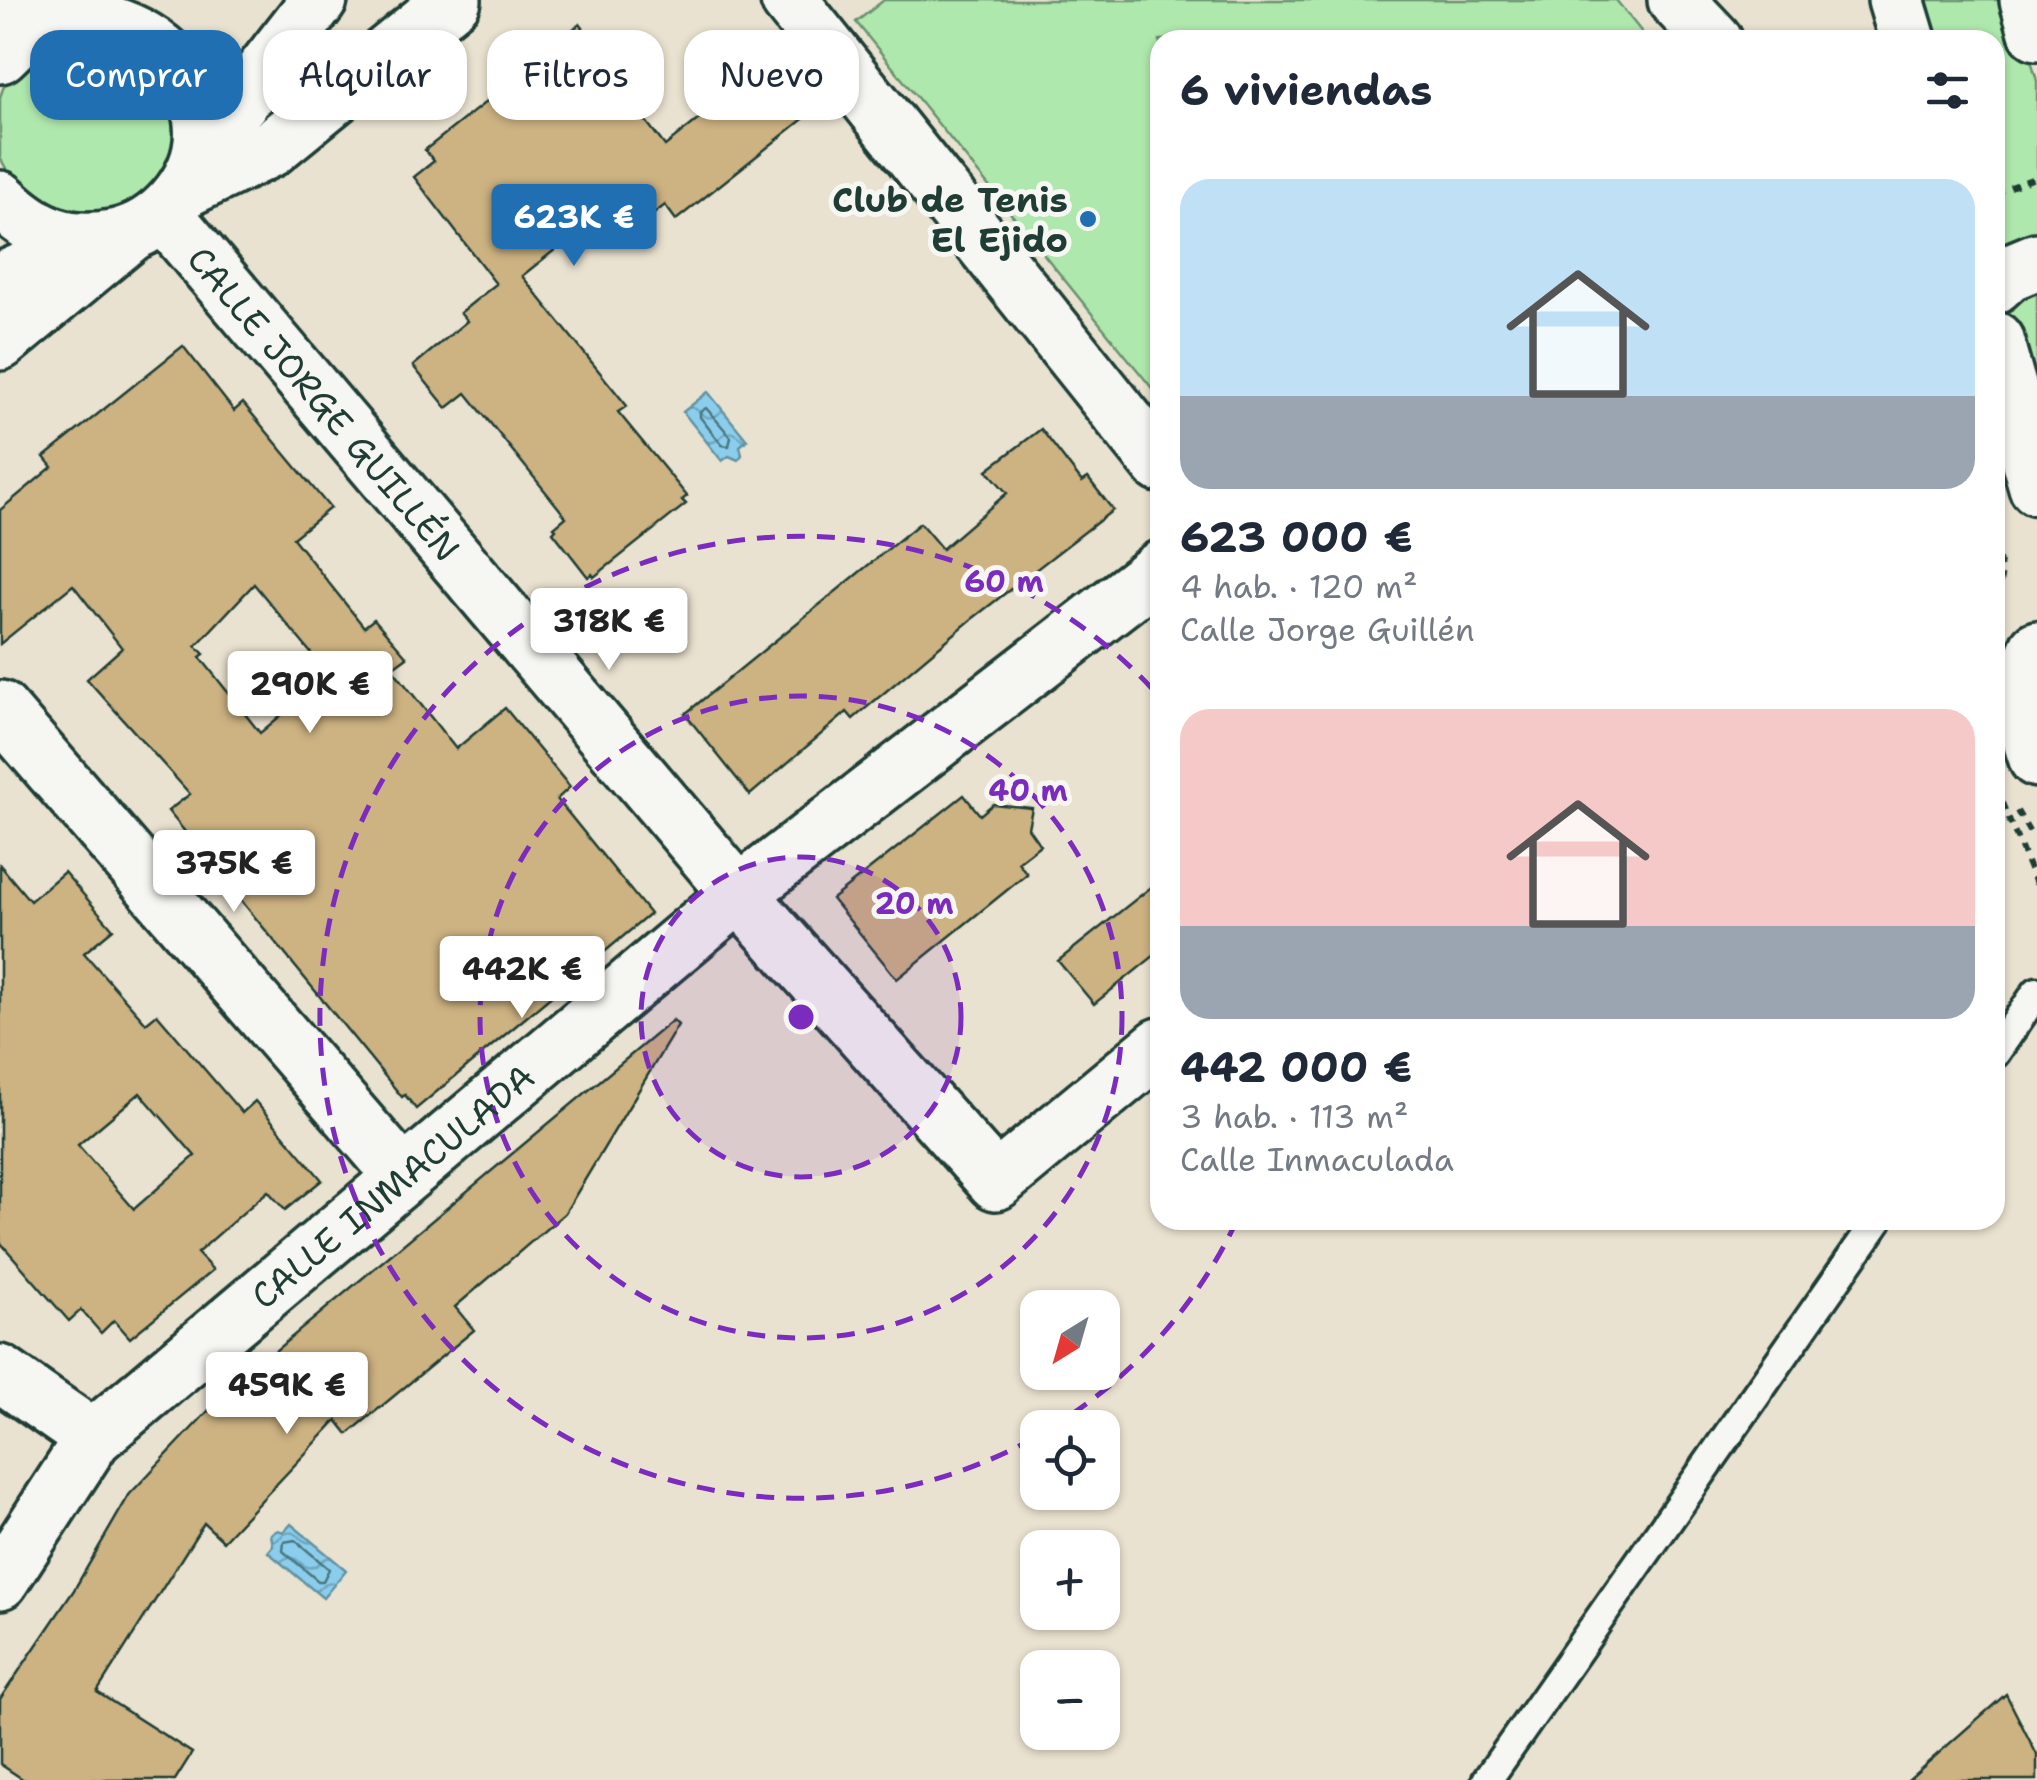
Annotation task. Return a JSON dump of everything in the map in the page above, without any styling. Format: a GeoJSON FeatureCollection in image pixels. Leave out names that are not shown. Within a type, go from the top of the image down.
{"type":"FeatureCollection","features":[{"type":"Feature","properties":{"kind":"street"},"geometry":{"type":"LineString","coordinates":[[0,342],[154,206],[319,0]]}},
{"type":"Feature","properties":{"kind":"street"},"geometry":{"type":"LineString","coordinates":[[0,281],[270,148],[453,0]]}},
{"type":"Feature","properties":{"kind":"street"},"geometry":{"type":"LineString","coordinates":[[789,0],[1150,451]]}},
{"type":"Feature","properties":{"kind":"street"},"geometry":{"type":"LineString","coordinates":[[1676,0],[1704,30]]}},
{"type":"Feature","properties":{"kind":"street"},"geometry":{"type":"LineString","coordinates":[[1896,0],[1905,30]]}},
{"type":"Feature","properties":{"kind":"street"},"geometry":{"type":"LineString","coordinates":[[2028,0],[2037,32]]}},
{"type":"Feature","properties":{"kind":"street"},"geometry":{"type":"LineString","coordinates":[[0,199],[23,221],[56,236],[154,206],[203,118],[195,86],[179,56],[154,34],[124,19],[48,17]]}},
{"type":"Feature","properties":{"kind":"street","name":"CALLE JORGE GUILLÉN"},"geometry":{"type":"LineString","coordinates":[[154,206],[740,894],[996,1182],[1150,1054]]}},
{"type":"Feature","properties":{"kind":"street"},"geometry":{"type":"LineString","coordinates":[[2005,276],[2037,260]]}},
{"type":"Feature","properties":{"kind":"street"},"geometry":{"type":"LineString","coordinates":[[2005,375],[2037,488]]}},
{"type":"Feature","properties":{"kind":"street","name":"CALLE INMACULADA"},"geometry":{"type":"LineString","coordinates":[[0,1581],[92,1438],[740,894],[1150,577]]}},
{"type":"Feature","properties":{"kind":"street"},"geometry":{"type":"LineString","coordinates":[[2037,649],[2025,680],[2025,726],[2037,759]]}},
{"type":"Feature","properties":{"kind":"street"},"geometry":{"type":"LineString","coordinates":[[0,709],[404,1176]]}},
{"type":"Feature","properties":{"kind":"street"},"geometry":{"type":"LineString","coordinates":[[5,1374],[92,1438]]}},
{"type":"Feature","properties":{"kind":"lane"},"geometry":{"type":"LineString","coordinates":[[2005,1038],[2037,992]]}},
{"type":"Feature","properties":{"kind":"lane"},"geometry":{"type":"LineString","coordinates":[[1488,1780],[1871,1230]]}},
{"type":"Feature","properties":{"kind":"path"},"geometry":{"type":"LineString","coordinates":[[2005,190],[2037,176]]}},
{"type":"Feature","properties":{"kind":"path"},"geometry":{"type":"LineString","coordinates":[[2005,808],[2037,886]]}},
{"type":"Feature","properties":{"kind":"green space","name":"Club de Tenis El Ejido"},"geometry":{"type":"Polygon","coordinates":[[[884,0],[1616,0],[1640,30],[1150,30],[1150,386],[856,22],[884,0]]]}},
{"type":"Feature","properties":{"kind":"green space"},"geometry":{"type":"Polygon","coordinates":[[[1909,0],[2014,0],[2037,81],[2037,441],[2005,331],[2005,30],[1917,30],[1909,0]]]}},
{"type":"Feature","properties":{"kind":"green space"},"geometry":{"type":"Polygon","coordinates":[[[30,54],[30,120],[176,120],[178,154],[140,206],[78,222],[21,194],[0,158],[0,97],[22,59],[30,54]]]}},
{"type":"Feature","properties":{"kind":"water"},"geometry":{"type":"Polygon","coordinates":[[[708,392],[747,440],[740,446],[742,455],[738,460],[729,456],[722,461],[683,412],[708,392]]]}},
{"type":"Feature","properties":{"kind":"water"},"geometry":{"type":"Polygon","coordinates":[[[291,1524],[346,1570],[323,1598],[268,1552],[273,1546],[271,1534],[284,1532],[291,1524]]]}},
{"type":"Feature","properties":{"kind":"building"},"geometry":{"type":"Polygon","coordinates":[[[487,101],[487,120],[645,120],[665,146],[698,120],[802,120],[676,220],[665,205],[631,232],[610,206],[522,276],[627,406],[618,412],[687,496],[682,500],[686,504],[594,577],[588,577],[553,532],[566,517],[466,393],[447,408],[413,366],[467,321],[460,313],[496,284],[414,177],[434,161],[425,150],[487,101]]]}},
{"type":"Feature","properties":{"kind":"building"},"geometry":{"type":"Polygon","coordinates":[[[183,346],[234,411],[243,403],[330,508],[293,538],[364,627],[374,619],[407,657],[392,668],[456,749],[505,708],[570,787],[557,799],[650,914],[416,1109],[405,1095],[402,1097],[168,811],[190,794],[87,679],[122,648],[73,585],[0,644],[0,510],[52,467],[44,457],[183,346]],[[254,584],[196,646],[204,654],[200,657],[260,733],[329,675],[254,584]]]}},
{"type":"Feature","properties":{"kind":"building"},"geometry":{"type":"Polygon","coordinates":[[[1041,429],[1082,482],[1088,478],[1113,510],[972,619],[853,719],[847,712],[750,795],[685,714],[920,523],[942,549],[1007,493],[987,470],[1041,429]]]}},
{"type":"Feature","properties":{"kind":"building"},"geometry":{"type":"Polygon","coordinates":[[[964,795],[980,815],[993,804],[1032,808],[1028,828],[1040,845],[1018,862],[1027,874],[897,979],[832,899],[964,795]]]}},
{"type":"Feature","properties":{"kind":"building"},"geometry":{"type":"Polygon","coordinates":[[[0,865],[30,901],[64,872],[113,929],[84,953],[146,1023],[157,1014],[242,1113],[255,1101],[322,1180],[285,1210],[268,1191],[197,1253],[213,1270],[130,1338],[114,1320],[101,1333],[81,1310],[69,1321],[0,1242],[0,865]],[[140,1093],[78,1145],[134,1209],[195,1156],[140,1093]]]}},
{"type":"Feature","properties":{"kind":"building"},"geometry":{"type":"Polygon","coordinates":[[[1150,888],[1150,959],[1094,1004],[1058,961],[1150,888]]]}},
{"type":"Feature","properties":{"kind":"building"},"geometry":{"type":"Polygon","coordinates":[[[673,1020],[678,1025],[565,1213],[455,1307],[474,1330],[348,1434],[337,1420],[223,1541],[204,1523],[97,1692],[192,1753],[175,1780],[24,1780],[0,1764],[0,1699],[74,1590],[129,1495],[228,1390],[673,1020]]]}},
{"type":"Feature","properties":{"kind":"building"},"geometry":{"type":"Polygon","coordinates":[[[2006,1694],[2037,1755],[2037,1780],[1908,1780],[2006,1694]]]}},
{"type":"Feature","properties":{"kind":"place","name":"Club de Tenis El Ejido"},"geometry":{"type":"Point","coordinates":[1088,219]}}]}
